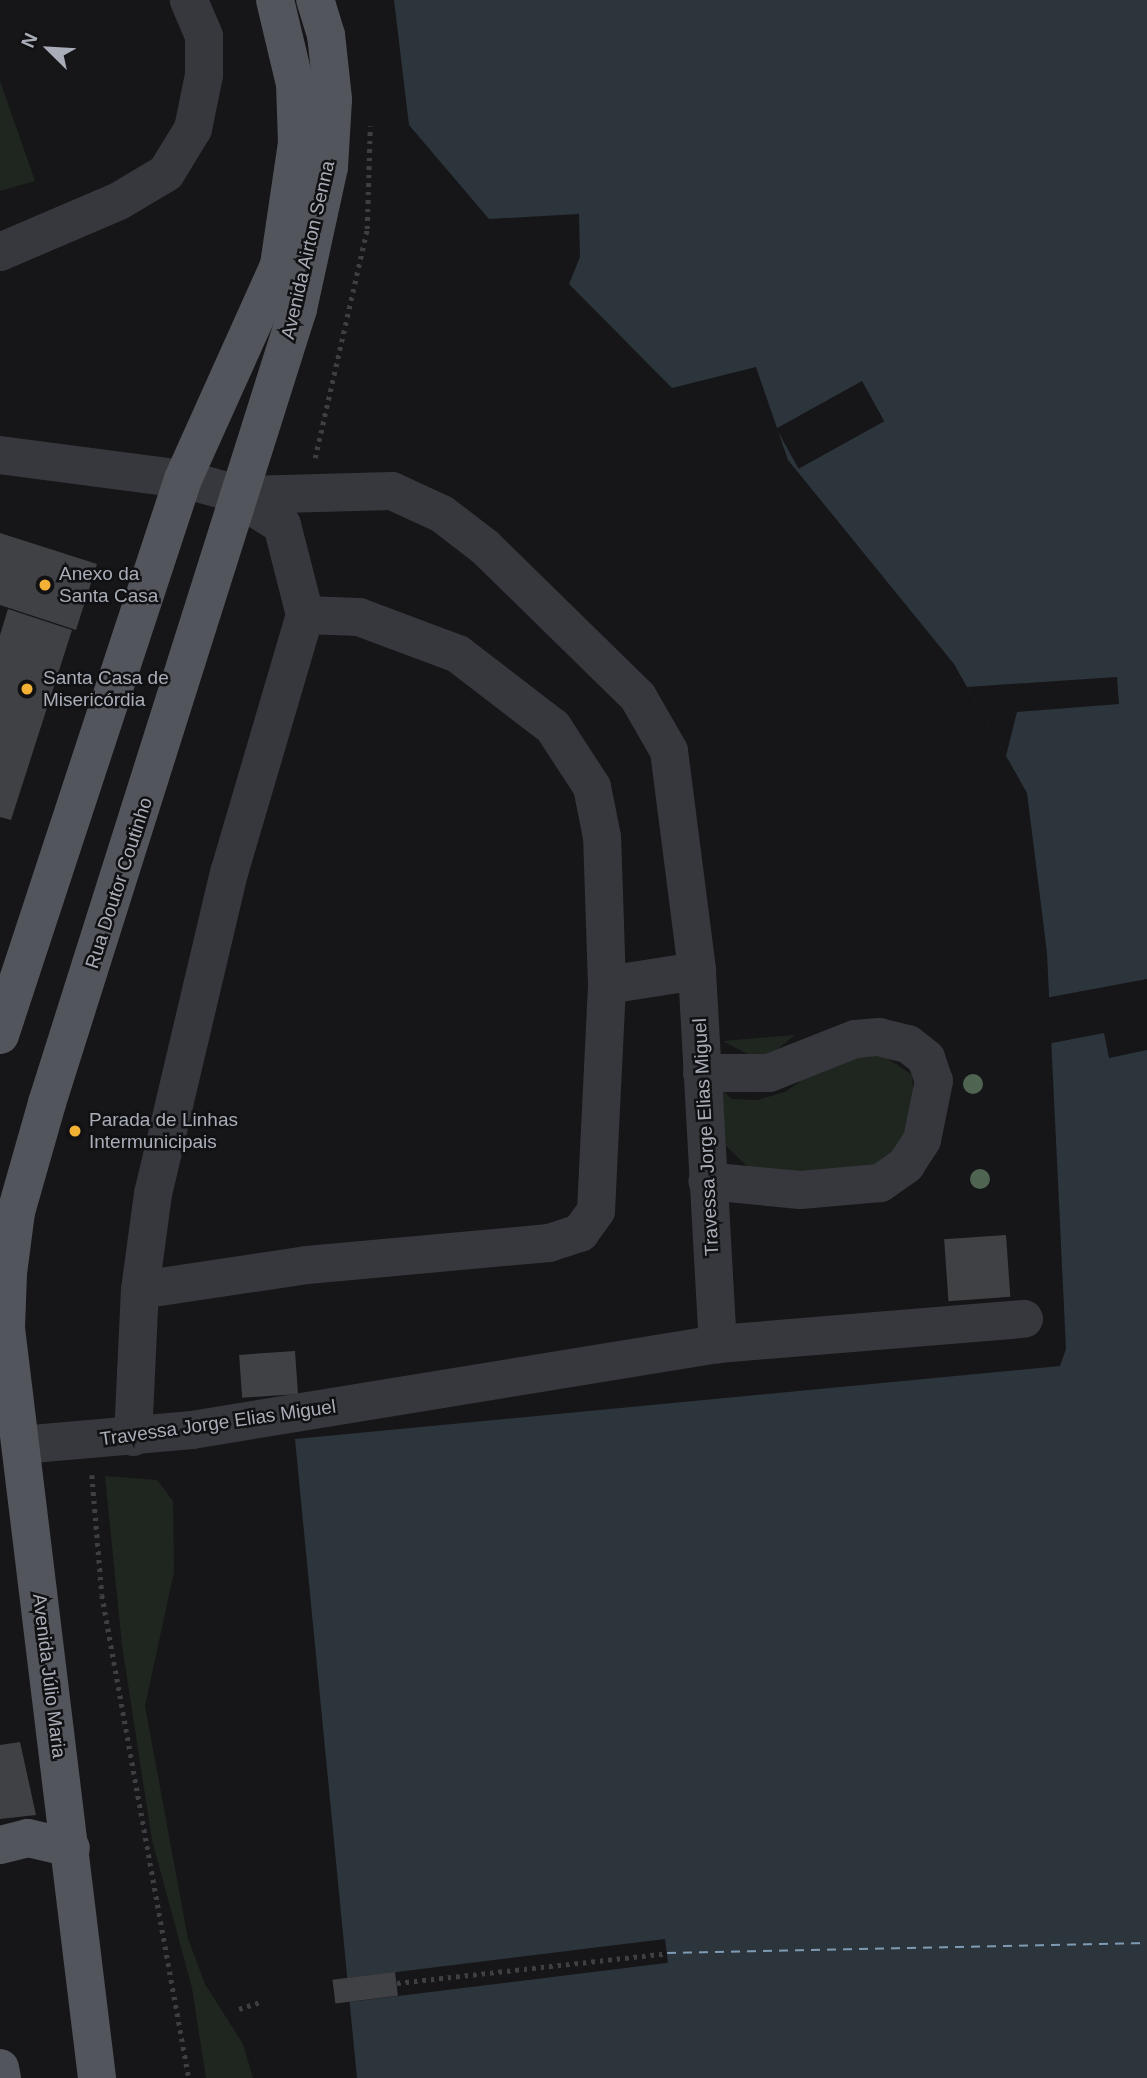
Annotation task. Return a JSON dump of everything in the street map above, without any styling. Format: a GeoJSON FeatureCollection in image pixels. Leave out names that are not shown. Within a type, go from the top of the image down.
{"type":"FeatureCollection","features":[{"type":"Feature","properties":{"kind":"main road","name":"Avenida Airton Senna"},"geometry":{"type":"LineString","coordinates":[[183,479],[275,277],[292,205],[295,84],[275,0]]}},
{"type":"Feature","properties":{"kind":"main road","name":"Avenida Airton Senna"},"geometry":{"type":"LineString","coordinates":[[240,497],[298,309],[329,167],[332,99],[326,34],[315,0]]}},
{"type":"Feature","properties":{"kind":"main road"},"geometry":{"type":"LineString","coordinates":[[0,1035],[183,479]]}},
{"type":"Feature","properties":{"kind":"main road","name":"Rua Doutor Coutinho"},"geometry":{"type":"LineString","coordinates":[[4,1275],[16,1212],[47,1103],[240,497]]}},
{"type":"Feature","properties":{"kind":"main road","name":"Avenida Júlio Maria"},"geometry":{"type":"LineString","coordinates":[[4,1275],[6,1365],[21,1445],[97,2078]]}},
{"type":"Feature","properties":{"kind":"main road"},"geometry":{"type":"LineString","coordinates":[[0,1845],[27,1838],[71,1848]]}},
{"type":"Feature","properties":{"kind":"main road"},"geometry":{"type":"LineString","coordinates":[[0,2068],[2,2078]]}},
{"type":"Feature","properties":{"kind":"street"},"geometry":{"type":"LineString","coordinates":[[0,252],[119,201],[166,173],[193,130],[204,75],[204,36],[189,0]]}},
{"type":"Feature","properties":{"kind":"street"},"geometry":{"type":"LineString","coordinates":[[0,455],[183,479],[240,497],[282,525],[306,615],[186,1039],[140,1290],[133,1437]]}},
{"type":"Feature","properties":{"kind":"street","name":"Travessa Jorge Elias Miguel"},"geometry":{"type":"LineString","coordinates":[[21,1445],[133,1437],[718,1344],[697,971],[670,751],[638,697],[485,547],[442,514],[392,491],[303,492],[240,497]]}},
{"type":"Feature","properties":{"kind":"street"},"geometry":{"type":"LineString","coordinates":[[140,1290],[307,1265],[549,1243],[580,1233],[596,1211],[601,1183],[607,985],[602,837],[592,788],[553,727],[458,654],[359,617],[306,615]]}},
{"type":"Feature","properties":{"kind":"street"},"geometry":{"type":"LineString","coordinates":[[607,985],[697,971]]}},
{"type":"Feature","properties":{"kind":"street"},"geometry":{"type":"LineString","coordinates":[[702,1073],[769,1073],[855,1039],[878,1037],[908,1044],[926,1058],[934,1081],[922,1140],[906,1166],[880,1183],[800,1190],[707,1181]]}},
{"type":"Feature","properties":{"kind":"street"},"geometry":{"type":"LineString","coordinates":[[718,1344],[1024,1319]]}},
{"type":"Feature","properties":{"kind":"path"},"geometry":{"type":"LineString","coordinates":[[71,1441],[91,1469],[102,1595],[189,2078]]}},
{"type":"Feature","properties":{"kind":"path"},"geometry":{"type":"LineString","coordinates":[[397,1983],[667,1953]]}},
{"type":"Feature","properties":{"kind":"path"},"geometry":{"type":"LineString","coordinates":[[239,2009],[260,2002]]}},
{"type":"Feature","properties":{"kind":"shaded area"},"geometry":{"type":"Polygon","coordinates":[[[394,0],[1147,0],[1147,2078],[357,2078],[295,1439],[1060,1366],[1066,1349],[1047,953],[1027,793],[954,664],[788,460],[756,367],[672,388],[569,284],[580,257],[579,214],[489,219],[409,125],[394,0]]]}},
{"type":"Feature","properties":{"kind":"shaded area"},"geometry":{"type":"Polygon","coordinates":[[[0,81],[35,181],[0,191],[0,81]]]}},
{"type":"Feature","properties":{"kind":"shaded area"},"geometry":{"type":"Polygon","coordinates":[[[795,1035],[762,1062],[723,1041],[795,1035]]]}},
{"type":"Feature","properties":{"kind":"shaded area"},"geometry":{"type":"Polygon","coordinates":[[[845,1051],[881,1054],[912,1075],[915,1111],[904,1144],[877,1165],[833,1180],[748,1167],[723,1143],[717,1086],[732,1099],[757,1100],[785,1092],[845,1051]]]}},
{"type":"Feature","properties":{"kind":"shaded area"},"geometry":{"type":"Polygon","coordinates":[[[105,1476],[157,1480],[173,1501],[174,1572],[145,1706],[188,1939],[205,1984],[243,2044],[253,2078],[206,2078],[192,1988],[152,1840],[122,1645],[105,1476]]]}},
{"type":"Feature","properties":{"kind":"pier"},"geometry":{"type":"Polygon","coordinates":[[[862,381],[884,421],[799,469],[776,429],[862,381]]]}},
{"type":"Feature","properties":{"kind":"pier"},"geometry":{"type":"Polygon","coordinates":[[[1117,677],[1119,704],[1017,712],[1006,756],[967,687],[1117,677]]]}},
{"type":"Feature","properties":{"kind":"pier"},"geometry":{"type":"Polygon","coordinates":[[[1147,979],[1147,1050],[1109,1058],[1104,1033],[1047,1044],[1045,998],[1147,979]]]}},
{"type":"Feature","properties":{"kind":"pier"},"geometry":{"type":"Polygon","coordinates":[[[1048,1052],[1051,1052],[1051,1237],[1048,1237],[1048,1052]]]}},
{"type":"Feature","properties":{"kind":"pier"},"geometry":{"type":"Polygon","coordinates":[[[665,1939],[668,1963],[353,2001],[350,1978],[665,1939]]]}},
{"type":"Feature","properties":{"kind":"building","name":"Anexo da Santa Casa"},"geometry":{"type":"Polygon","coordinates":[[[0,533],[97,564],[76,630],[0,605],[0,533]]]}},
{"type":"Feature","properties":{"kind":"building","name":"Santa Casa de Misericórdia"},"geometry":{"type":"Polygon","coordinates":[[[8,609],[72,630],[11,820],[0,817],[0,635],[8,609]]]}},
{"type":"Feature","properties":{"kind":"building"},"geometry":{"type":"Polygon","coordinates":[[[1006,1235],[1010,1297],[948,1301],[944,1239],[1006,1235]]]}},
{"type":"Feature","properties":{"kind":"building"},"geometry":{"type":"Polygon","coordinates":[[[295,1351],[298,1394],[242,1398],[239,1355],[295,1351]]]}},
{"type":"Feature","properties":{"kind":"building"},"geometry":{"type":"Polygon","coordinates":[[[20,1742],[36,1815],[0,1819],[0,1745],[20,1742]]]}},
{"type":"Feature","properties":{"kind":"building"},"geometry":{"type":"Polygon","coordinates":[[[395,1972],[398,1996],[335,2003],[332,1980],[395,1972]]]}},
{"type":"Feature","properties":{"kind":"ferry route"},"geometry":{"type":"LineString","coordinates":[[667,1953],[1147,1943]]}},
{"type":"Feature","properties":{"kind":"place","name":"Anexo da Santa Casa"},"geometry":{"type":"Point","coordinates":[45,585]}},
{"type":"Feature","properties":{"kind":"place","name":"Santa Casa de Misericórdia"},"geometry":{"type":"Point","coordinates":[27,689]}},
{"type":"Feature","properties":{"kind":"place","name":"Parada de Linhas Intermunicipais"},"geometry":{"type":"Point","coordinates":[75,1131]}}]}
